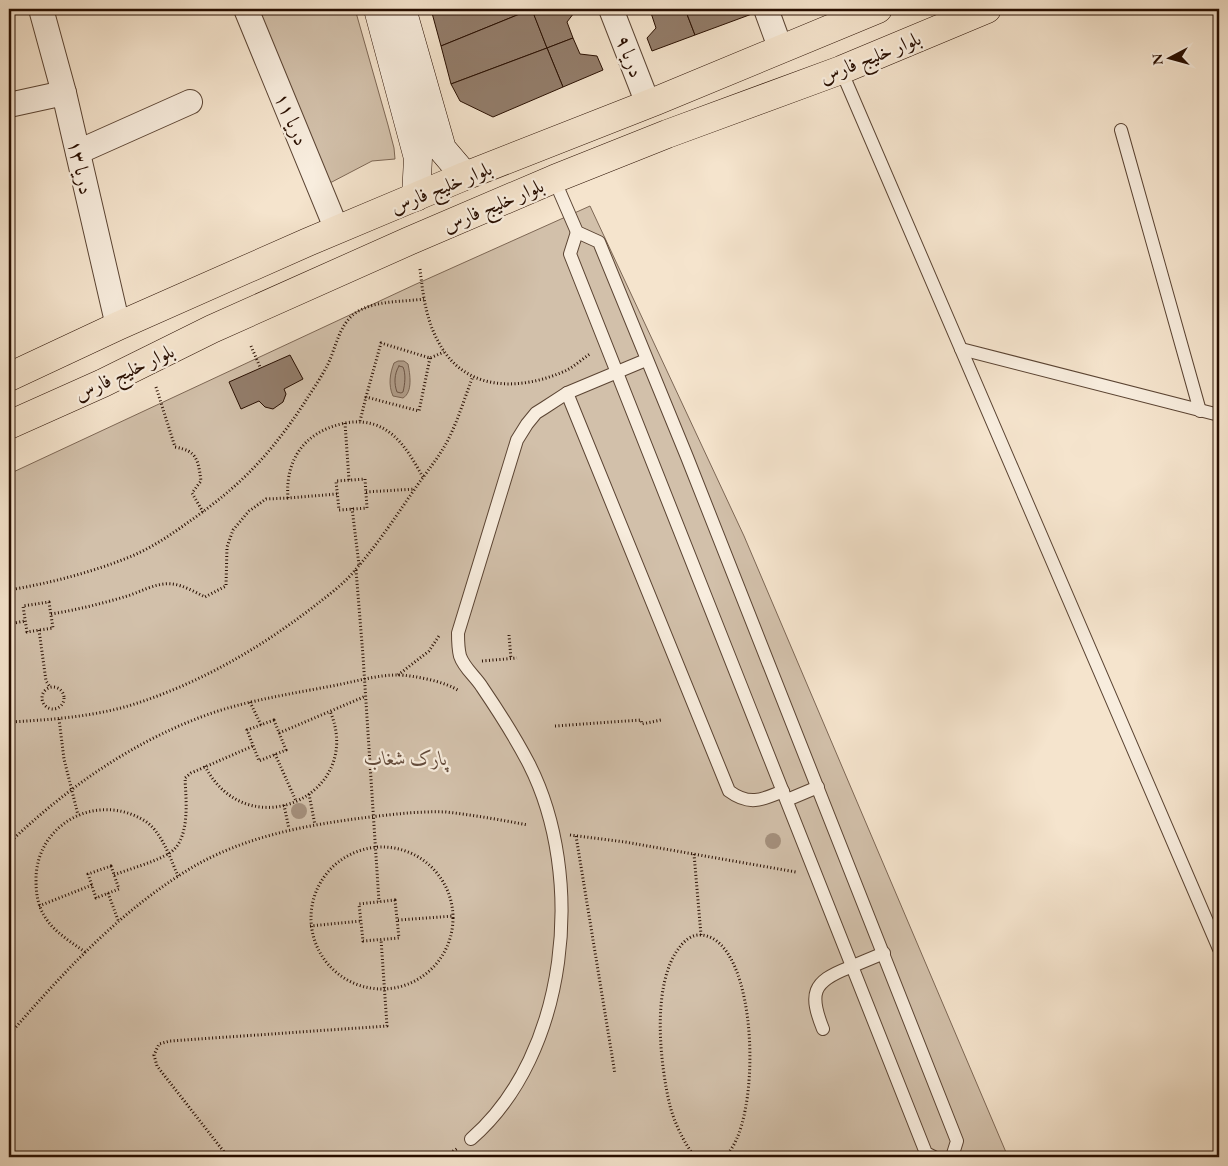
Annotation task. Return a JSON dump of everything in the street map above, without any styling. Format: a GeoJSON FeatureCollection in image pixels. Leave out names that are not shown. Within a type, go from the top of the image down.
{"type":"FeatureCollection","features":[{"type":"Feature","properties":{"kind":"main road","name":"بلوار خلیج‌ فارس"},"geometry":{"type":"LineString","coordinates":[[9,378],[118,326],[464,176],[652,103],[878,9]]}},
{"type":"Feature","properties":{"kind":"main road","name":"بلوار خلیج ‌فارس"},"geometry":{"type":"LineString","coordinates":[[9,426],[212,329],[554,179],[667,134],[841,70],[987,9]]}},
{"type":"Feature","properties":{"kind":"main road"},"geometry":{"type":"LineString","coordinates":[[652,103],[667,134]]}},
{"type":"Feature","properties":{"kind":"street","name":"دریا ۱۳"},"geometry":{"type":"LineString","coordinates":[[41,9],[64,93],[118,326]]}},
{"type":"Feature","properties":{"kind":"street","name":"دریا ۱۱"},"geometry":{"type":"LineString","coordinates":[[246,9],[337,230]]}},
{"type":"Feature","properties":{"kind":"street","name":"دریا ۹"},"geometry":{"type":"LineString","coordinates":[[611,9],[652,103]]}},
{"type":"Feature","properties":{"kind":"street"},"geometry":{"type":"LineString","coordinates":[[766,9],[781,50]]}},
{"type":"Feature","properties":{"kind":"street"},"geometry":{"type":"LineString","coordinates":[[390,11],[442,149],[464,176]]}},
{"type":"Feature","properties":{"kind":"street"},"geometry":{"type":"LineString","coordinates":[[390,11],[418,158],[416,197]]}},
{"type":"Feature","properties":{"kind":"street"},"geometry":{"type":"LineString","coordinates":[[9,105],[64,93]]}},
{"type":"Feature","properties":{"kind":"street"},"geometry":{"type":"LineString","coordinates":[[78,152],[190,102]]}},
{"type":"Feature","properties":{"kind":"lane"},"geometry":{"type":"LineString","coordinates":[[841,70],[1219,949]]}},
{"type":"Feature","properties":{"kind":"lane"},"geometry":{"type":"LineString","coordinates":[[1121,130],[1200,410]]}},
{"type":"Feature","properties":{"kind":"lane"},"geometry":{"type":"LineString","coordinates":[[554,179],[577,232],[598,242],[884,953],[957,1141],[952,1157]]}},
{"type":"Feature","properties":{"kind":"lane"},"geometry":{"type":"LineString","coordinates":[[577,232],[570,254],[926,1153],[934,1157]]}},
{"type":"Feature","properties":{"kind":"lane"},"geometry":{"type":"LineString","coordinates":[[961,349],[1219,416]]}},
{"type":"Feature","properties":{"kind":"lane"},"geometry":{"type":"LineString","coordinates":[[471,1139],[493,1118],[522,1076],[536,1046],[552,992],[561,944],[562,906],[554,833],[541,790],[529,763],[504,719],[464,663],[458,643],[458,633],[517,440],[527,424],[536,413],[568,393],[646,360]]}},
{"type":"Feature","properties":{"kind":"lane"},"geometry":{"type":"LineString","coordinates":[[568,393],[729,791],[740,799],[748,800],[818,788]]}},
{"type":"Feature","properties":{"kind":"lane"},"geometry":{"type":"LineString","coordinates":[[823,1029],[816,1007],[815,997],[817,988],[822,982],[836,973],[884,953]]}},
{"type":"Feature","properties":{"kind":"path"},"geometry":{"type":"LineString","coordinates":[[420,269],[424,299],[431,326],[444,352],[461,370],[473,376],[493,384],[527,383],[567,370],[591,353]]}},
{"type":"Feature","properties":{"kind":"path"},"geometry":{"type":"LineString","coordinates":[[9,590],[32,586],[106,566],[134,555],[171,534],[230,491],[248,475],[284,433],[328,365],[343,328],[349,319],[356,313],[379,305],[424,299]]}},
{"type":"Feature","properties":{"kind":"path"},"geometry":{"type":"LineString","coordinates":[[360,421],[381,343],[430,358],[444,352]]}},
{"type":"Feature","properties":{"kind":"path"},"geometry":{"type":"LineString","coordinates":[[251,346],[260,367]]}},
{"type":"Feature","properties":{"kind":"path"},"geometry":{"type":"LineString","coordinates":[[366,397],[419,411],[430,358]]}},
{"type":"Feature","properties":{"kind":"path"},"geometry":{"type":"LineString","coordinates":[[9,722],[59,718],[127,706],[198,679],[292,624],[356,570],[424,479],[449,438],[473,376]]}},
{"type":"Feature","properties":{"kind":"path"},"geometry":{"type":"LineString","coordinates":[[156,387],[175,447],[189,450],[197,458],[201,481],[192,493],[202,512]]}},
{"type":"Feature","properties":{"kind":"path"},"geometry":{"type":"LineString","coordinates":[[288,498],[287,486],[292,462],[303,446],[317,433],[345,423],[360,421],[376,425],[388,432],[401,443],[424,479]]}},
{"type":"Feature","properties":{"kind":"path"},"geometry":{"type":"LineString","coordinates":[[345,423],[349,480]]}},
{"type":"Feature","properties":{"kind":"path"},"geometry":{"type":"LineString","coordinates":[[365,479],[366,492],[367,508],[339,510],[336,481],[365,479]]}},
{"type":"Feature","properties":{"kind":"path"},"geometry":{"type":"LineString","coordinates":[[366,492],[415,489]]}},
{"type":"Feature","properties":{"kind":"path"},"geometry":{"type":"LineString","coordinates":[[51,614],[89,607],[129,596],[152,587],[172,584],[205,597],[226,586],[227,547],[233,530],[249,511],[266,500],[337,494]]}},
{"type":"Feature","properties":{"kind":"path"},"geometry":{"type":"LineString","coordinates":[[352,508],[359,565]]}},
{"type":"Feature","properties":{"kind":"path"},"geometry":{"type":"LineString","coordinates":[[356,570],[379,902]]}},
{"type":"Feature","properties":{"kind":"path"},"geometry":{"type":"LineString","coordinates":[[50,602],[51,614],[53,628],[27,632],[22,606],[50,602]]}},
{"type":"Feature","properties":{"kind":"path"},"geometry":{"type":"LineString","coordinates":[[9,624],[25,622]]}},
{"type":"Feature","properties":{"kind":"path"},"geometry":{"type":"LineString","coordinates":[[38,630],[46,681],[50,687]]}},
{"type":"Feature","properties":{"kind":"path"},"geometry":{"type":"LineString","coordinates":[[398,675],[429,651],[440,633]]}},
{"type":"Feature","properties":{"kind":"path"},"geometry":{"type":"LineString","coordinates":[[509,635],[511,658]]}},
{"type":"Feature","properties":{"kind":"path"},"geometry":{"type":"LineString","coordinates":[[474,661],[517,658]]}},
{"type":"Feature","properties":{"kind":"path"},"geometry":{"type":"LineString","coordinates":[[9,843],[38,815],[94,772],[154,737],[216,712],[250,702],[398,675],[442,683],[452,686],[459,691]]}},
{"type":"Feature","properties":{"kind":"path"},"geometry":{"type":"LineString","coordinates":[[50,687],[56,687],[64,694],[64,701],[60,707],[52,708],[43,702],[44,691],[50,687]]}},
{"type":"Feature","properties":{"kind":"path"},"geometry":{"type":"LineString","coordinates":[[279,733],[366,696]]}},
{"type":"Feature","properties":{"kind":"path"},"geometry":{"type":"LineString","coordinates":[[250,702],[261,725]]}},
{"type":"Feature","properties":{"kind":"path"},"geometry":{"type":"LineString","coordinates":[[205,766],[221,790],[234,799],[256,807],[274,808],[296,801],[322,784],[327,775],[336,750],[336,730],[330,711]]}},
{"type":"Feature","properties":{"kind":"path"},"geometry":{"type":"LineString","coordinates":[[59,718],[64,759],[78,815]]}},
{"type":"Feature","properties":{"kind":"path"},"geometry":{"type":"LineString","coordinates":[[274,720],[279,733],[286,750],[259,760],[247,730],[274,720]]}},
{"type":"Feature","properties":{"kind":"path"},"geometry":{"type":"LineString","coordinates":[[555,726],[641,720],[642,724],[661,720]]}},
{"type":"Feature","properties":{"kind":"path"},"geometry":{"type":"LineString","coordinates":[[114,875],[168,854],[176,848],[182,836],[186,820],[185,778],[205,766],[253,746]]}},
{"type":"Feature","properties":{"kind":"path"},"geometry":{"type":"LineString","coordinates":[[275,754],[296,801]]}},
{"type":"Feature","properties":{"kind":"path"},"geometry":{"type":"LineString","coordinates":[[309,794],[316,825]]}},
{"type":"Feature","properties":{"kind":"path"},"geometry":{"type":"LineString","coordinates":[[284,805],[289,829]]}},
{"type":"Feature","properties":{"kind":"path"},"geometry":{"type":"LineString","coordinates":[[86,952],[53,927],[39,906],[36,894],[37,861],[43,848],[58,828],[78,815],[92,811],[120,811],[145,821],[156,832],[178,876]]}},
{"type":"Feature","properties":{"kind":"path"},"geometry":{"type":"LineString","coordinates":[[9,1035],[42,998],[118,920],[178,876],[221,853],[289,829],[417,812],[446,812],[528,825]]}},
{"type":"Feature","properties":{"kind":"path"},"geometry":{"type":"LineString","coordinates":[[554,833],[694,854],[799,873]]}},
{"type":"Feature","properties":{"kind":"path"},"geometry":{"type":"LineString","coordinates":[[576,836],[615,1074]]}},
{"type":"Feature","properties":{"kind":"path"},"geometry":{"type":"LineString","coordinates":[[381,846],[404,849],[425,860],[441,877],[451,898],[453,916],[448,944],[437,964],[418,980],[396,988],[372,989],[349,982],[330,968],[316,947],[310,926],[312,900],[322,878],[338,861],[358,849],[381,846]]}},
{"type":"Feature","properties":{"kind":"path"},"geometry":{"type":"LineString","coordinates":[[694,854],[701,935]]}},
{"type":"Feature","properties":{"kind":"path"},"geometry":{"type":"LineString","coordinates":[[111,866],[114,875],[119,889],[96,898],[88,874],[111,866]]}},
{"type":"Feature","properties":{"kind":"path"},"geometry":{"type":"LineString","coordinates":[[39,906],[92,886]]}},
{"type":"Feature","properties":{"kind":"path"},"geometry":{"type":"LineString","coordinates":[[108,893],[118,920]]}},
{"type":"Feature","properties":{"kind":"path"},"geometry":{"type":"LineString","coordinates":[[395,900],[398,920],[399,938],[363,941],[359,904],[395,900]]}},
{"type":"Feature","properties":{"kind":"path"},"geometry":{"type":"LineString","coordinates":[[398,920],[453,916]]}},
{"type":"Feature","properties":{"kind":"path"},"geometry":{"type":"LineString","coordinates":[[310,926],[361,921]]}},
{"type":"Feature","properties":{"kind":"path"},"geometry":{"type":"LineString","coordinates":[[695,1157],[684,1142],[671,1109],[663,1072],[661,1027],[663,987],[674,955],[685,941],[693,936],[701,935],[716,940],[734,966],[744,997],[750,1034],[750,1070],[742,1123],[738,1140],[730,1153],[724,1157]]}},
{"type":"Feature","properties":{"kind":"path"},"geometry":{"type":"LineString","coordinates":[[228,1157],[157,1066],[154,1054],[159,1044],[180,1040],[387,1026],[382,940]]}},
{"type":"Feature","properties":{"kind":"green space"},"geometry":{"type":"Polygon","coordinates":[[[259,9],[355,9],[388,125],[395,159],[372,161],[328,184],[259,9]]]}},
{"type":"Feature","properties":{"kind":"green space","name":"پارک شغاب"},"geometry":{"type":"Polygon","coordinates":[[[590,206],[744,536],[1008,1157],[9,1157],[9,474],[414,285],[590,206]]]}},
{"type":"Feature","properties":{"kind":"water"},"geometry":{"type":"Polygon","coordinates":[[[404,361],[408,364],[410,387],[403,398],[393,396],[390,388],[391,371],[394,363],[404,361]]]}},
{"type":"Feature","properties":{"kind":"building"},"geometry":{"type":"Polygon","coordinates":[[[441,9],[532,9],[441,46],[432,13],[441,9]]]}},
{"type":"Feature","properties":{"kind":"building"},"geometry":{"type":"Polygon","coordinates":[[[532,9],[548,9],[534,15],[532,9]]]}},
{"type":"Feature","properties":{"kind":"building"},"geometry":{"type":"Polygon","coordinates":[[[532,9],[547,48],[451,84],[441,46],[532,9]]]}},
{"type":"Feature","properties":{"kind":"building"},"geometry":{"type":"Polygon","coordinates":[[[548,9],[577,9],[567,22],[573,38],[547,48],[534,15],[548,9]]]}},
{"type":"Feature","properties":{"kind":"building"},"geometry":{"type":"Polygon","coordinates":[[[685,9],[695,35],[652,51],[647,38],[656,28],[650,10],[685,9]]]}},
{"type":"Feature","properties":{"kind":"building"},"geometry":{"type":"Polygon","coordinates":[[[685,9],[759,9],[760,11],[695,35],[685,9]]]}},
{"type":"Feature","properties":{"kind":"building"},"geometry":{"type":"Polygon","coordinates":[[[573,38],[580,54],[597,56],[603,70],[563,87],[547,48],[573,38]]]}},
{"type":"Feature","properties":{"kind":"building"},"geometry":{"type":"Polygon","coordinates":[[[547,48],[563,87],[493,117],[460,101],[451,84],[547,48]]]}},
{"type":"Feature","properties":{"kind":"building"},"geometry":{"type":"Polygon","coordinates":[[[290,355],[303,379],[284,389],[286,394],[283,402],[273,409],[265,407],[259,401],[241,409],[229,382],[290,355]]]}}]}
